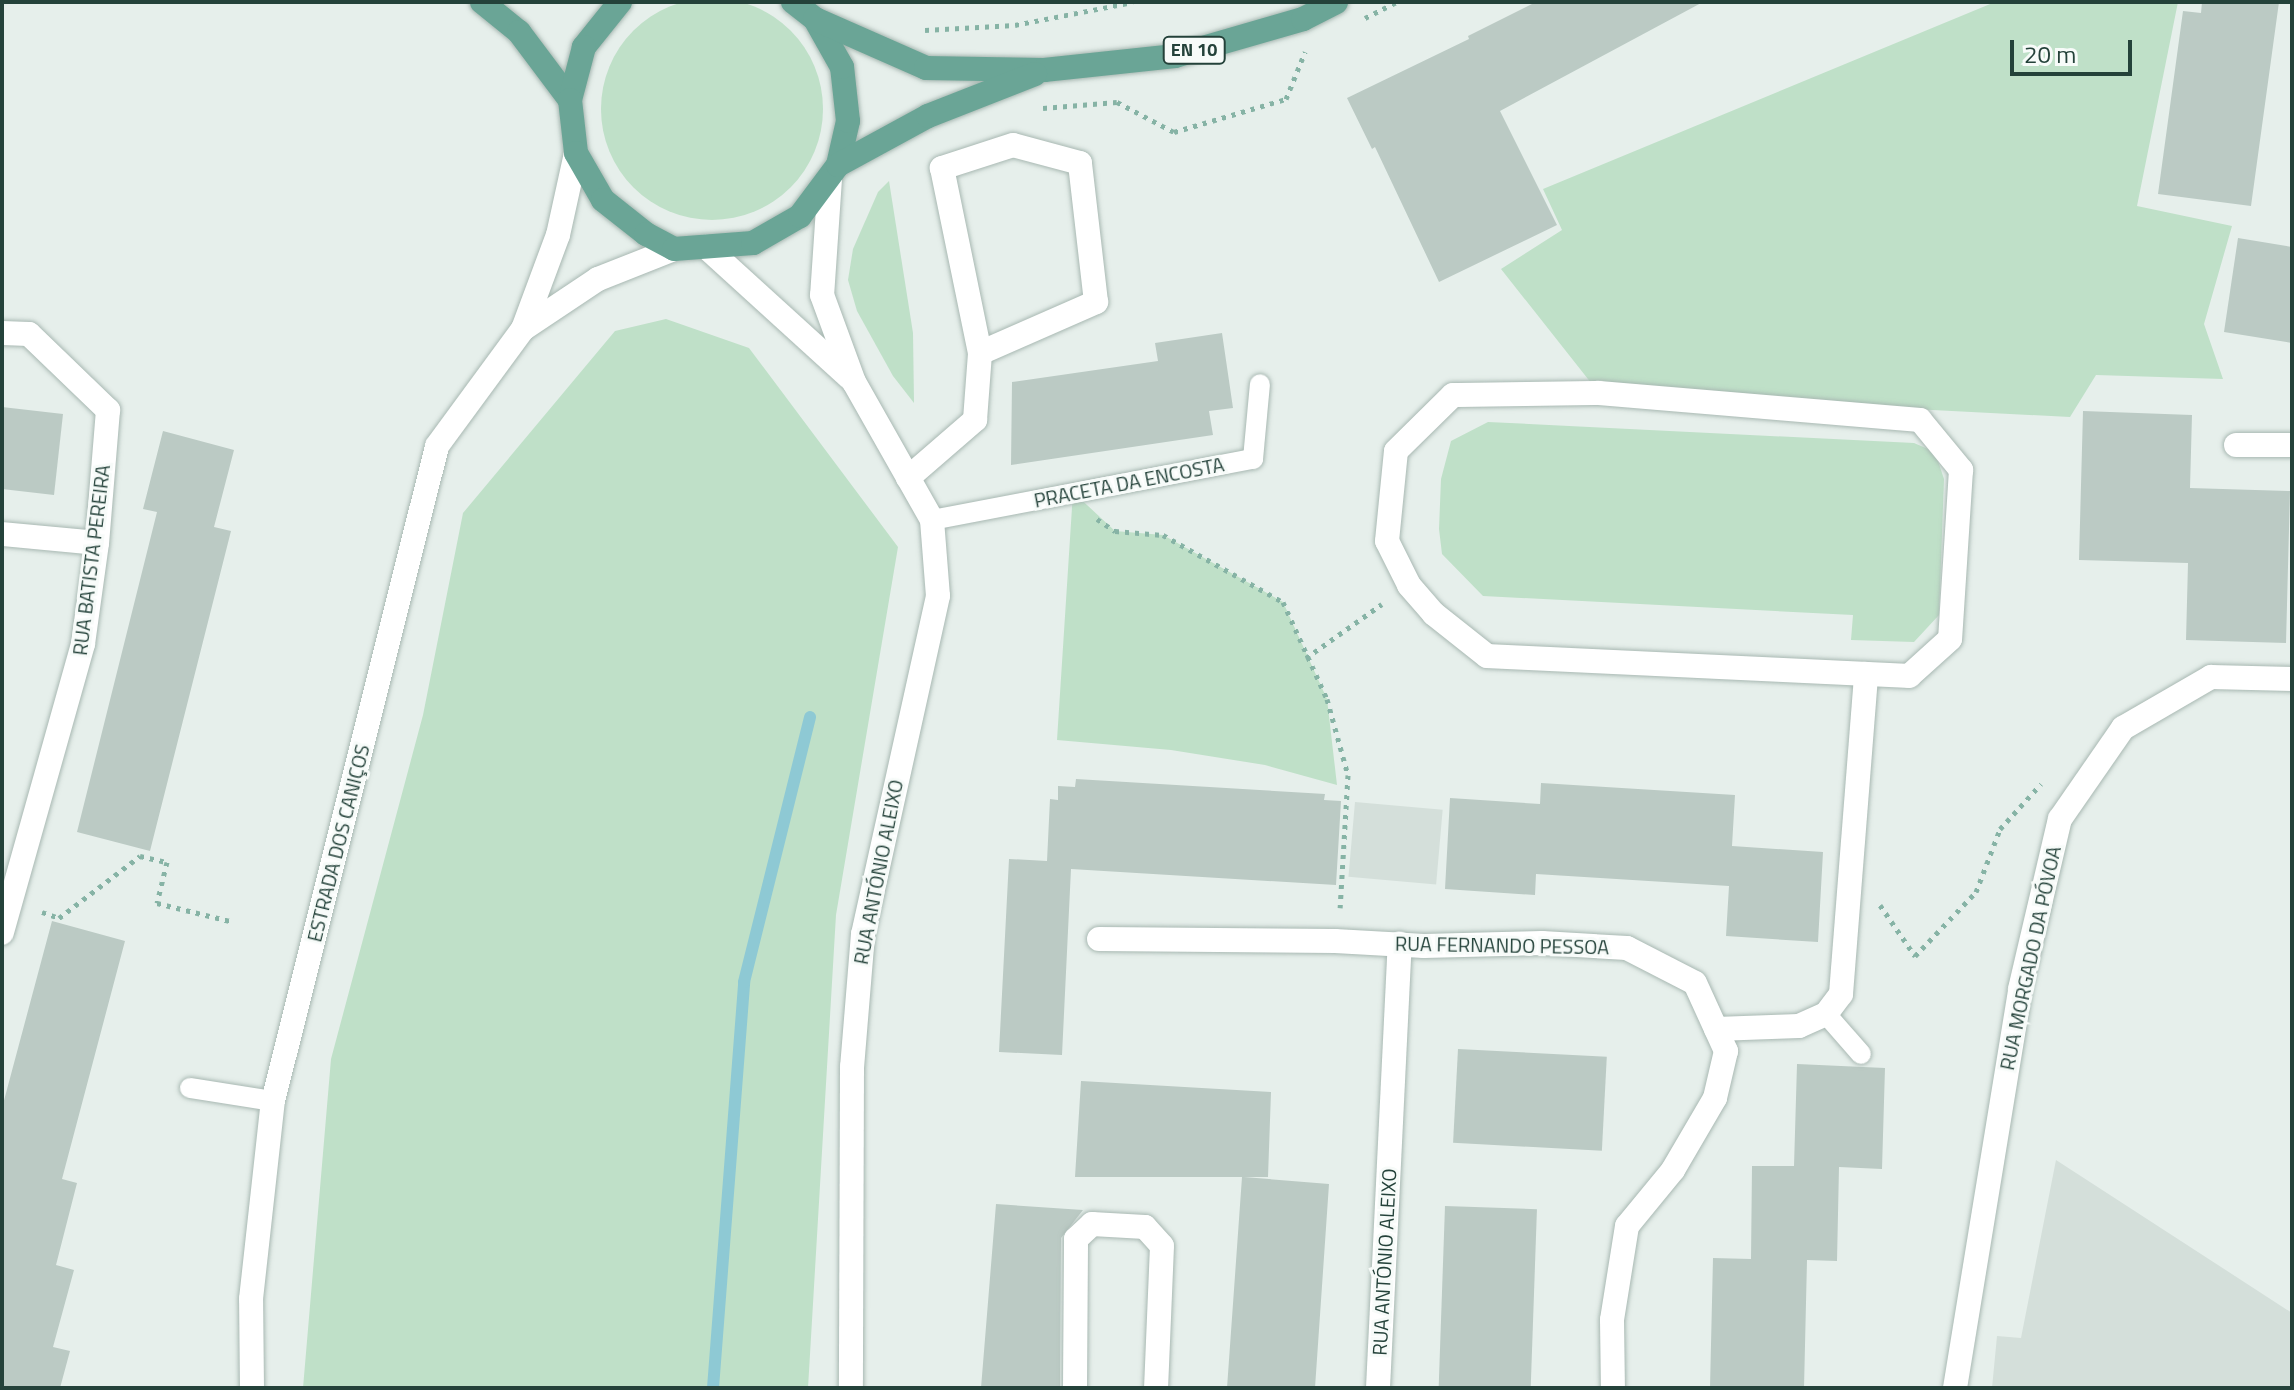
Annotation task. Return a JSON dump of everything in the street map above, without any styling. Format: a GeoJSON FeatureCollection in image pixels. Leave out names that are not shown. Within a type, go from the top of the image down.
{"type":"FeatureCollection","features":[{"type":"Feature","properties":{"kind":"main road"},"geometry":{"type":"LineString","coordinates":[[482,2],[519,32],[570,100]]}},
{"type":"Feature","properties":{"kind":"main road"},"geometry":{"type":"LineString","coordinates":[[590,2],[619,3]]}},
{"type":"Feature","properties":{"kind":"main road"},"geometry":{"type":"LineString","coordinates":[[793,2],[815,19],[926,68],[1044,70]]}},
{"type":"Feature","properties":{"kind":"main road","name":"EN 10"},"geometry":{"type":"LineString","coordinates":[[1044,70],[1175,56],[1303,19],[1336,2]]}},
{"type":"Feature","properties":{"kind":"main road"},"geometry":{"type":"LineString","coordinates":[[619,3],[584,47],[570,100],[576,153],[603,200],[646,234],[674,249],[753,243],[800,216],[834,172],[928,116],[1044,70]]}},
{"type":"Feature","properties":{"kind":"main road"},"geometry":{"type":"LineString","coordinates":[[815,19],[842,67],[848,121],[834,172]]}},
{"type":"Feature","properties":{"kind":"street"},"geometry":{"type":"LineString","coordinates":[[908,478],[975,420],[980,353],[942,168],[1013,145],[1080,163],[1096,302],[980,353]]}},
{"type":"Feature","properties":{"kind":"street","name":"ESTRADA DOS CANIÇOS"},"geometry":{"type":"LineString","coordinates":[[252,1388],[251,1299],[273,1101],[437,446],[523,329],[558,235],[576,153]]}},
{"type":"Feature","properties":{"kind":"street","name":"RUA ANTÓNIO ALEIXO"},"geometry":{"type":"LineString","coordinates":[[834,172],[822,295],[854,382],[932,520],[938,596],[885,823],[860,964],[852,1067],[851,1388]]}},
{"type":"Feature","properties":{"kind":"street","name":"RUA ANTÓNIO ALEIXO"},"geometry":{"type":"LineString","coordinates":[[706,247],[854,382]]}},
{"type":"Feature","properties":{"kind":"street","name":"ESTRADA DOS CANIÇOS"},"geometry":{"type":"LineString","coordinates":[[523,329],[598,279],[674,249]]}},
{"type":"Feature","properties":{"kind":"street","name":"RUA BATISTA PEREIRA"},"geometry":{"type":"LineString","coordinates":[[2,333],[29,334],[108,410],[97,543],[83,644],[2,933]]}},
{"type":"Feature","properties":{"kind":"street"},"geometry":{"type":"LineString","coordinates":[[1599,393],[1920,420],[1961,470],[1950,639],[1909,676],[1487,656],[1434,614],[1409,585],[1387,541],[1396,451],[1453,395],[1599,393]]}},
{"type":"Feature","properties":{"kind":"street"},"geometry":{"type":"LineString","coordinates":[[2236,445],[2292,445]]}},
{"type":"Feature","properties":{"kind":"street"},"geometry":{"type":"LineString","coordinates":[[2,534],[97,543]]}},
{"type":"Feature","properties":{"kind":"street"},"geometry":{"type":"LineString","coordinates":[[1716,1029],[1799,1026],[1826,1014],[1841,994],[1866,674]]}},
{"type":"Feature","properties":{"kind":"street","name":"RUA MORGADO DA PÓVOA"},"geometry":{"type":"LineString","coordinates":[[1955,1388],[2031,938],[2060,819],[2123,728],[2211,677],[2292,679]]}},
{"type":"Feature","properties":{"kind":"street","name":"RUA FERNANDO PESSOA"},"geometry":{"type":"LineString","coordinates":[[1099,939],[1542,943],[1627,948],[1695,983],[1726,1051],[1715,1098],[1673,1170],[1627,1226],[1612,1320],[1613,1388]]}},
{"type":"Feature","properties":{"kind":"street","name":"RUA ANTÓNIO ALEIXO"},"geometry":{"type":"LineString","coordinates":[[1378,1388],[1400,944]]}},
{"type":"Feature","properties":{"kind":"street"},"geometry":{"type":"LineString","coordinates":[[1075,1388],[1076,1239],[1092,1224],[1145,1227],[1162,1246],[1156,1388]]}},
{"type":"Feature","properties":{"kind":"lane","name":"PRACETA DA ENCOSTA"},"geometry":{"type":"LineString","coordinates":[[932,520],[1253,459],[1260,384]]}},
{"type":"Feature","properties":{"kind":"lane"},"geometry":{"type":"LineString","coordinates":[[1826,1014],[1861,1054]]}},
{"type":"Feature","properties":{"kind":"lane"},"geometry":{"type":"LineString","coordinates":[[190,1088],[273,1101]]}},
{"type":"Feature","properties":{"kind":"path"},"geometry":{"type":"LineString","coordinates":[[912,31],[1015,25],[1133,2]]}},
{"type":"Feature","properties":{"kind":"path"},"geometry":{"type":"LineString","coordinates":[[1358,21],[1397,2]]}},
{"type":"Feature","properties":{"kind":"path"},"geometry":{"type":"LineString","coordinates":[[1031,109],[1117,102],[1174,132],[1286,99],[1308,46]]}},
{"type":"Feature","properties":{"kind":"path"},"geometry":{"type":"LineString","coordinates":[[1093,516],[1115,531],[1163,535],[1283,602],[1327,699],[1348,775],[1345,866],[1335,941]]}},
{"type":"Feature","properties":{"kind":"path"},"geometry":{"type":"LineString","coordinates":[[1306,658],[1409,585]]}},
{"type":"Feature","properties":{"kind":"path"},"geometry":{"type":"LineString","coordinates":[[1850,877],[1871,891],[1915,956],[1976,892],[2000,829],[2046,779],[2094,769]]}},
{"type":"Feature","properties":{"kind":"path"},"geometry":{"type":"LineString","coordinates":[[59,918],[140,856],[167,862],[157,903],[230,921]]}},
{"type":"Feature","properties":{"kind":"shaded area"},"geometry":{"type":"Polygon","coordinates":[[[1355,802],[1443,810],[1436,884],[1348,877],[1355,802]]]}},
{"type":"Feature","properties":{"kind":"shaded area"},"geometry":{"type":"Polygon","coordinates":[[[2056,1160],[2292,1313],[2292,1388],[1992,1388],[1997,1336],[2021,1338],[2056,1160]]]}},
{"type":"Feature","properties":{"kind":"green space"},"geometry":{"type":"Polygon","coordinates":[[[712,-2],[755,6],[791,30],[815,66],[823,109],[815,152],[791,188],[755,212],[712,220],[669,212],[633,188],[609,152],[601,109],[609,66],[633,30],[669,6],[712,-2]]]}},
{"type":"Feature","properties":{"kind":"green space"},"geometry":{"type":"Polygon","coordinates":[[[1995,2],[2178,2],[2137,206],[2232,226],[2204,324],[2223,379],[2096,375],[2070,417],[1599,393],[1501,269],[1562,230],[1543,189],[1995,2]]]}},
{"type":"Feature","properties":{"kind":"green space"},"geometry":{"type":"Polygon","coordinates":[[[889,181],[913,333],[914,403],[893,376],[857,311],[848,280],[853,249],[878,192],[889,181]]]}},
{"type":"Feature","properties":{"kind":"green space"},"geometry":{"type":"Polygon","coordinates":[[[666,319],[749,348],[898,547],[836,915],[808,1388],[303,1388],[331,1059],[423,715],[463,513],[615,331],[666,319]]]}},
{"type":"Feature","properties":{"kind":"green space"},"geometry":{"type":"Polygon","coordinates":[[[1488,422],[1914,443],[1935,452],[1944,479],[1939,615],[1914,642],[1851,640],[1853,615],[1483,596],[1442,554],[1439,529],[1441,479],[1451,441],[1488,422]]]}},
{"type":"Feature","properties":{"kind":"green space"},"geometry":{"type":"Polygon","coordinates":[[[1073,492],[1115,531],[1163,535],[1283,602],[1327,699],[1337,785],[1265,765],[1171,750],[1057,740],[1073,492]]]}},
{"type":"Feature","properties":{"kind":"building"},"geometry":{"type":"Polygon","coordinates":[[[1536,2],[1703,2],[1500,111],[1557,225],[1439,282],[1375,147],[1372,149],[1347,98],[1469,39],[1468,36],[1536,2]]]}},
{"type":"Feature","properties":{"kind":"building"},"geometry":{"type":"Polygon","coordinates":[[[2202,2],[2279,2],[2251,206],[2158,194],[2183,11],[2201,13],[2202,2]]]}},
{"type":"Feature","properties":{"kind":"building"},"geometry":{"type":"Polygon","coordinates":[[[2238,238],[2292,247],[2292,343],[2224,332],[2238,238]]]}},
{"type":"Feature","properties":{"kind":"building"},"geometry":{"type":"Polygon","coordinates":[[[1222,333],[1233,408],[1209,411],[1213,435],[1011,465],[1012,382],[1158,361],[1155,343],[1222,333]]]}},
{"type":"Feature","properties":{"kind":"building"},"geometry":{"type":"Polygon","coordinates":[[[2,407],[63,414],[54,495],[2,489],[2,407]]]}},
{"type":"Feature","properties":{"kind":"building"},"geometry":{"type":"Polygon","coordinates":[[[2083,411],[2192,415],[2190,488],[2290,491],[2286,643],[2186,640],[2188,563],[2079,560],[2083,411]]]}},
{"type":"Feature","properties":{"kind":"building"},"geometry":{"type":"Polygon","coordinates":[[[163,431],[234,450],[214,527],[231,531],[150,851],[77,832],[157,512],[143,509],[163,431]]]}},
{"type":"Feature","properties":{"kind":"building"},"geometry":{"type":"Polygon","coordinates":[[[1076,779],[1325,794],[1324,800],[1341,801],[1336,885],[1071,869],[1062,1055],[999,1052],[1009,859],[1047,861],[1050,799],[1058,800],[1058,786],[1075,787],[1076,779]]]}},
{"type":"Feature","properties":{"kind":"building"},"geometry":{"type":"Polygon","coordinates":[[[1541,783],[1735,795],[1732,846],[1823,852],[1818,942],[1726,936],[1729,886],[1536,874],[1535,895],[1445,889],[1450,798],[1540,804],[1541,783]]]}},
{"type":"Feature","properties":{"kind":"building"},"geometry":{"type":"Polygon","coordinates":[[[52,921],[125,941],[62,1179],[77,1183],[56,1265],[74,1270],[53,1347],[70,1351],[60,1388],[2,1388],[2,1108],[52,921]]]}},
{"type":"Feature","properties":{"kind":"building"},"geometry":{"type":"Polygon","coordinates":[[[1458,1049],[1607,1057],[1602,1151],[1453,1143],[1458,1049]]]}},
{"type":"Feature","properties":{"kind":"building"},"geometry":{"type":"Polygon","coordinates":[[[1797,1064],[1885,1068],[1882,1169],[1839,1167],[1837,1261],[1807,1260],[1804,1388],[1710,1388],[1713,1258],[1751,1259],[1752,1166],[1794,1166],[1797,1064]]]}},
{"type":"Feature","properties":{"kind":"building"},"geometry":{"type":"Polygon","coordinates":[[[1081,1081],[1271,1092],[1268,1177],[1244,1177],[1329,1184],[1315,1388],[1227,1388],[1242,1177],[1075,1177],[1081,1081]]]}},
{"type":"Feature","properties":{"kind":"building"},"geometry":{"type":"Polygon","coordinates":[[[996,1204],[1083,1210],[1061,1238],[1060,1388],[981,1388],[996,1204]]]}},
{"type":"Feature","properties":{"kind":"building"},"geometry":{"type":"Polygon","coordinates":[[[1445,1206],[1537,1209],[1531,1388],[1439,1388],[1445,1206]]]}},
{"type":"Feature","properties":{"kind":"waterway"},"geometry":{"type":"LineString","coordinates":[[713,1388],[744,982],[810,717]]}}]}
